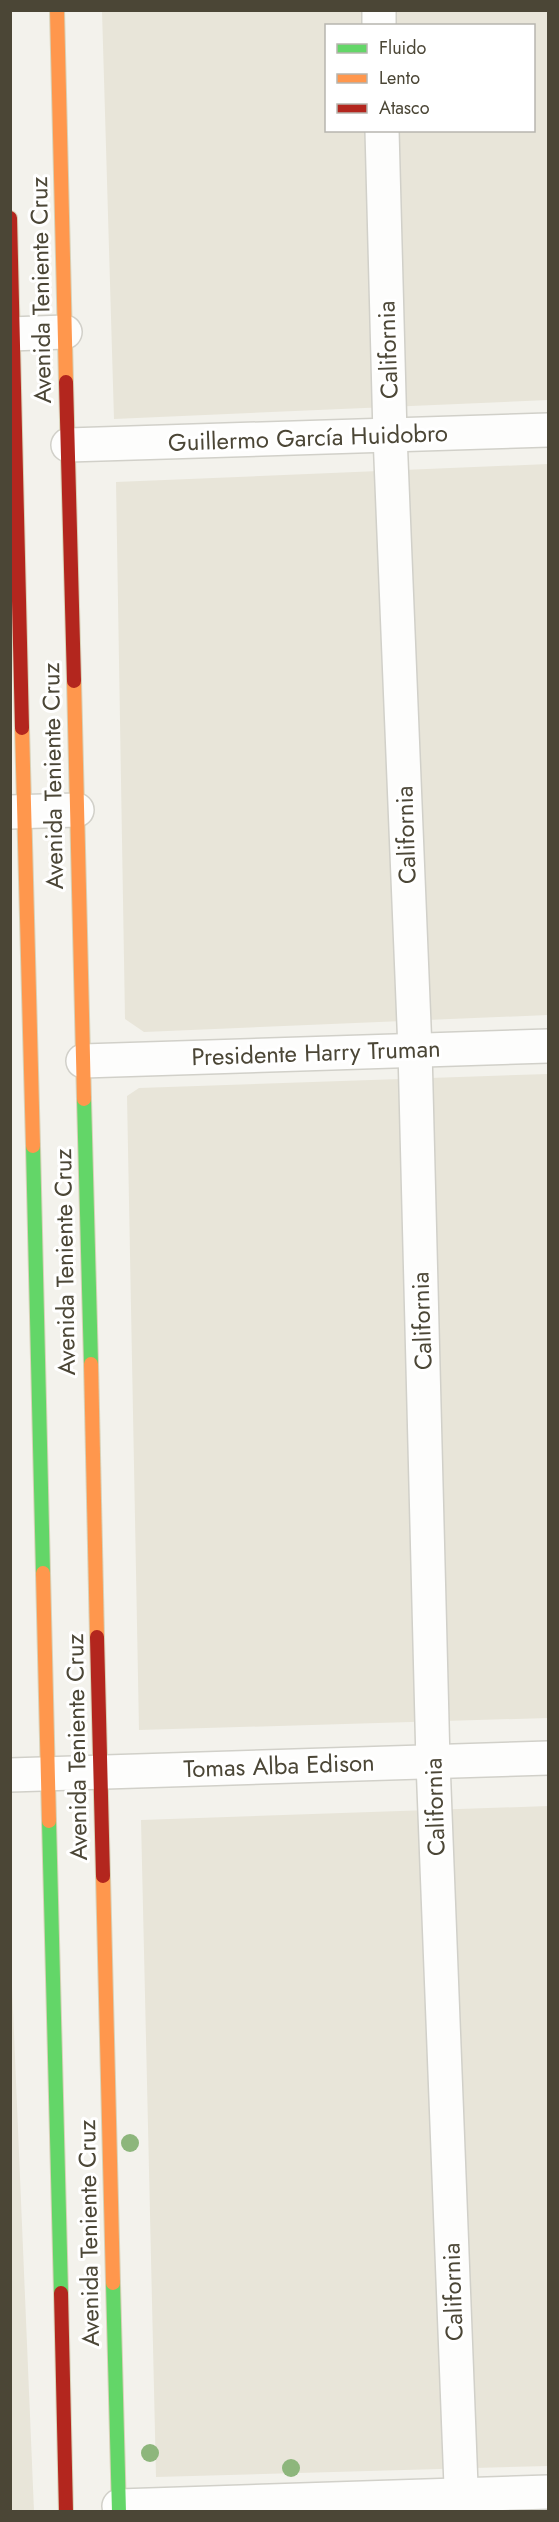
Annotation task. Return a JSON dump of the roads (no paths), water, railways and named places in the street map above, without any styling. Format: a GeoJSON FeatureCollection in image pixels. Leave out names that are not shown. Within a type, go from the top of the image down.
{"type":"FeatureCollection","features":[{"type":"Feature","properties":{"kind":"main road","name":"Avenida Teniente Cruz"},"geometry":{"type":"LineString","coordinates":[[57,10],[119,2509]]}},
{"type":"Feature","properties":{"kind":"main road","name":"Avenida Teniente Cruz"},"geometry":{"type":"LineString","coordinates":[[10,218],[18,811],[48,1773],[66,2511]]}},
{"type":"Feature","properties":{"kind":"street","name":"California"},"geometry":{"type":"LineString","coordinates":[[382,132],[390,435],[415,1050],[434,1762],[461,2503]]}},
{"type":"Feature","properties":{"kind":"street"},"geometry":{"type":"LineString","coordinates":[[12,333],[65,332]]}},
{"type":"Feature","properties":{"kind":"street","name":"Guillermo García Huidobro"},"geometry":{"type":"LineString","coordinates":[[68,445],[549,430]]}},
{"type":"Feature","properties":{"kind":"street"},"geometry":{"type":"LineString","coordinates":[[18,811],[77,810]]}},
{"type":"Feature","properties":{"kind":"street","name":"Presidente Harry Truman"},"geometry":{"type":"LineString","coordinates":[[82,1061],[549,1046]]}},
{"type":"Feature","properties":{"kind":"street","name":"Tomas Alba Edison"},"geometry":{"type":"LineString","coordinates":[[10,1775],[549,1758]]}},
{"type":"Feature","properties":{"kind":"street"},"geometry":{"type":"LineString","coordinates":[[119,2509],[461,2503],[549,2492]]}}]}
